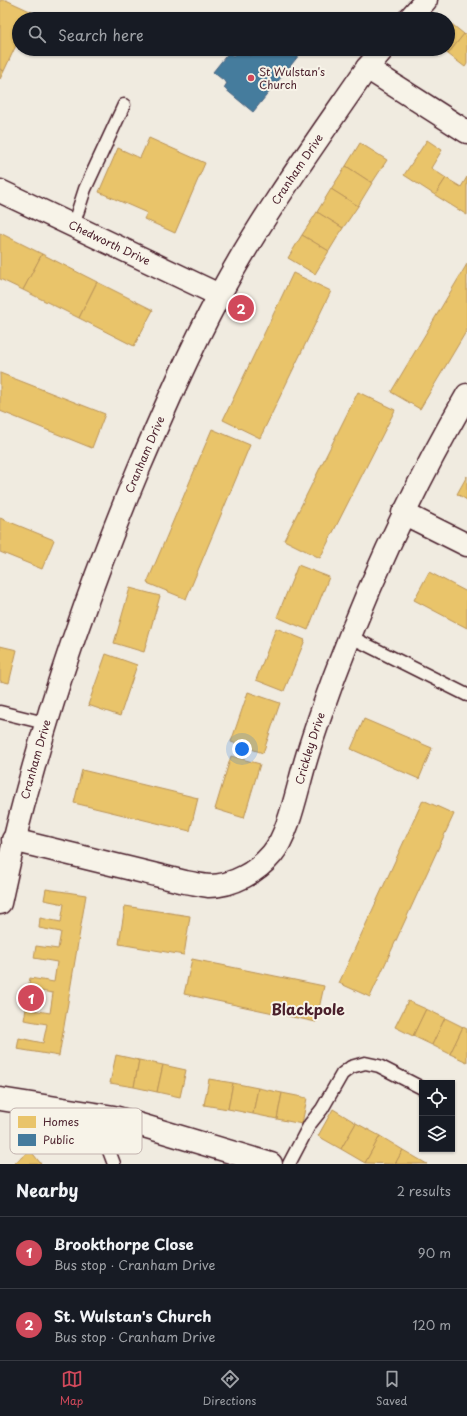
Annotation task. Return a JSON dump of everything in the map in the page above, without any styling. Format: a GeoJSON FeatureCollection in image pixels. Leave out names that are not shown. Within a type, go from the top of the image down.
{"type":"FeatureCollection","features":[{"type":"Feature","properties":{"kind":"street"},"geometry":{"type":"LineString","coordinates":[[415,12],[426,0]]}},
{"type":"Feature","properties":{"kind":"street","name":"Cranham Drive"},"geometry":{"type":"LineString","coordinates":[[0,903],[13,840],[45,723],[87,598],[107,545],[158,424],[219,295],[267,215],[367,68],[377,56]]}},
{"type":"Feature","properties":{"kind":"street"},"geometry":{"type":"LineString","coordinates":[[367,68],[467,132]]}},
{"type":"Feature","properties":{"kind":"street","name":"Chedworth Drive"},"geometry":{"type":"LineString","coordinates":[[0,191],[219,295]]}},
{"type":"Feature","properties":{"kind":"street","name":"Crickley Drive"},"geometry":{"type":"LineString","coordinates":[[13,840],[185,882],[209,886],[230,882],[247,876],[265,861],[273,852],[283,835],[313,737],[350,636],[403,513],[467,396]]}},
{"type":"Feature","properties":{"kind":"street"},"geometry":{"type":"LineString","coordinates":[[403,513],[467,545]]}},
{"type":"Feature","properties":{"kind":"street"},"geometry":{"type":"LineString","coordinates":[[0,1099],[57,1108]]}},
{"type":"Feature","properties":{"kind":"street"},"geometry":{"type":"LineString","coordinates":[[142,1125],[271,1164]]}},
{"type":"Feature","properties":{"kind":"lane"},"geometry":{"type":"LineString","coordinates":[[73,226],[85,189],[124,105]]}},
{"type":"Feature","properties":{"kind":"lane"},"geometry":{"type":"LineString","coordinates":[[350,636],[467,695]]}},
{"type":"Feature","properties":{"kind":"lane"},"geometry":{"type":"LineString","coordinates":[[0,712],[45,723]]}},
{"type":"Feature","properties":{"kind":"lane"},"geometry":{"type":"LineString","coordinates":[[290,1164],[310,1124],[322,1109],[342,1074],[351,1067],[365,1063],[379,1066],[419,1086]]}},
{"type":"Feature","properties":{"kind":"lane"},"geometry":{"type":"LineString","coordinates":[[110,1154],[114,1164]]}},
{"type":"Feature","properties":{"kind":"building: Homes"},"geometry":{"type":"Polygon","coordinates":[[[0,0],[6,0],[32,12],[12,12],[12,54],[4,71],[0,69],[0,0]]]}},
{"type":"Feature","properties":{"kind":"building: Homes"},"geometry":{"type":"Polygon","coordinates":[[[455,27],[464,34],[455,45],[455,27]]]}},
{"type":"Feature","properties":{"kind":"building: Homes"},"geometry":{"type":"Polygon","coordinates":[[[464,34],[467,37],[467,64],[465,67],[451,56],[455,56],[455,45],[464,34]]]}},
{"type":"Feature","properties":{"kind":"building: Homes"},"geometry":{"type":"Polygon","coordinates":[[[0,69],[4,71],[0,79],[0,69]]]}},
{"type":"Feature","properties":{"kind":"building: Homes"},"geometry":{"type":"Polygon","coordinates":[[[149,138],[205,163],[175,233],[144,219],[147,213],[99,192],[118,148],[140,158],[149,138]]]}},
{"type":"Feature","properties":{"kind":"building: Homes"},"geometry":{"type":"Polygon","coordinates":[[[427,140],[442,150],[431,168],[446,178],[435,195],[404,175],[427,140]]]}},
{"type":"Feature","properties":{"kind":"building: Homes"},"geometry":{"type":"Polygon","coordinates":[[[360,143],[387,160],[372,183],[346,166],[360,143]]]}},
{"type":"Feature","properties":{"kind":"building: Homes"},"geometry":{"type":"Polygon","coordinates":[[[346,166],[372,183],[358,206],[331,189],[346,166]]]}},
{"type":"Feature","properties":{"kind":"building: Homes"},"geometry":{"type":"Polygon","coordinates":[[[467,177],[467,215],[435,195],[446,178],[461,187],[467,177]]]}},
{"type":"Feature","properties":{"kind":"building: Homes"},"geometry":{"type":"Polygon","coordinates":[[[331,189],[358,206],[343,228],[317,212],[331,189]]]}},
{"type":"Feature","properties":{"kind":"building: Homes"},"geometry":{"type":"Polygon","coordinates":[[[317,212],[343,228],[329,251],[302,235],[317,212]]]}},
{"type":"Feature","properties":{"kind":"building: Homes"},"geometry":{"type":"Polygon","coordinates":[[[0,233],[42,254],[23,290],[0,279],[0,233]]]}},
{"type":"Feature","properties":{"kind":"building: Homes"},"geometry":{"type":"Polygon","coordinates":[[[302,235],[329,251],[315,274],[288,258],[302,235]]]}},
{"type":"Feature","properties":{"kind":"building: Homes"},"geometry":{"type":"Polygon","coordinates":[[[42,254],[97,282],[79,318],[23,290],[42,254]]]}},
{"type":"Feature","properties":{"kind":"building: Homes"},"geometry":{"type":"Polygon","coordinates":[[[467,264],[467,330],[420,409],[391,392],[467,264]]]}},
{"type":"Feature","properties":{"kind":"building: Homes"},"geometry":{"type":"Polygon","coordinates":[[[293,273],[331,291],[260,438],[223,420],[293,273]]]}},
{"type":"Feature","properties":{"kind":"building: Homes"},"geometry":{"type":"Polygon","coordinates":[[[97,282],[153,310],[134,346],[79,318],[97,282]]]}},
{"type":"Feature","properties":{"kind":"building: Homes"},"geometry":{"type":"Polygon","coordinates":[[[0,373],[105,414],[92,448],[0,411],[0,373]]]}},
{"type":"Feature","properties":{"kind":"building: Homes"},"geometry":{"type":"Polygon","coordinates":[[[358,392],[395,410],[320,558],[284,540],[358,392]]]}},
{"type":"Feature","properties":{"kind":"building: Homes"},"geometry":{"type":"Polygon","coordinates":[[[212,429],[250,445],[186,599],[147,583],[212,429]]]}},
{"type":"Feature","properties":{"kind":"building: Homes"},"geometry":{"type":"Polygon","coordinates":[[[467,476],[467,500],[457,494],[467,476]]]}},
{"type":"Feature","properties":{"kind":"building: Homes"},"geometry":{"type":"Polygon","coordinates":[[[0,518],[54,540],[42,569],[0,552],[0,518]]]}},
{"type":"Feature","properties":{"kind":"building: Homes"},"geometry":{"type":"Polygon","coordinates":[[[298,565],[329,577],[308,630],[277,617],[298,565]]]}},
{"type":"Feature","properties":{"kind":"building: Homes"},"geometry":{"type":"Polygon","coordinates":[[[429,572],[467,592],[467,628],[414,600],[429,572]]]}},
{"type":"Feature","properties":{"kind":"building: Homes"},"geometry":{"type":"Polygon","coordinates":[[[130,588],[160,596],[144,652],[114,643],[130,588]]]}},
{"type":"Feature","properties":{"kind":"building: Homes"},"geometry":{"type":"Polygon","coordinates":[[[276,628],[305,640],[284,691],[256,680],[276,628]]]}},
{"type":"Feature","properties":{"kind":"building: Homes"},"geometry":{"type":"Polygon","coordinates":[[[0,646],[17,650],[9,683],[0,681],[0,646]]]}},
{"type":"Feature","properties":{"kind":"building: Homes"},"geometry":{"type":"Polygon","coordinates":[[[106,654],[137,665],[120,716],[88,705],[106,654]]]}},
{"type":"Feature","properties":{"kind":"building: Homes"},"geometry":{"type":"Polygon","coordinates":[[[248,692],[280,703],[263,753],[231,742],[248,692]]]}},
{"type":"Feature","properties":{"kind":"building: Homes"},"geometry":{"type":"Polygon","coordinates":[[[364,719],[432,748],[419,779],[351,749],[364,719]]]}},
{"type":"Feature","properties":{"kind":"building: Homes"},"geometry":{"type":"Polygon","coordinates":[[[231,756],[260,764],[244,818],[215,809],[231,756]]]}},
{"type":"Feature","properties":{"kind":"building: Homes"},"geometry":{"type":"Polygon","coordinates":[[[82,770],[198,798],[190,831],[74,803],[82,770]]]}},
{"type":"Feature","properties":{"kind":"building: Homes"},"geometry":{"type":"Polygon","coordinates":[[[423,800],[454,814],[370,997],[339,983],[423,800]]]}},
{"type":"Feature","properties":{"kind":"building: Homes"},"geometry":{"type":"Polygon","coordinates":[[[46,889],[86,895],[59,1056],[17,1049],[19,1038],[43,1043],[47,1024],[24,1020],[26,1009],[50,1013],[53,993],[28,989],[30,978],[54,982],[57,962],[34,958],[36,946],[58,949],[61,932],[39,928],[40,918],[61,922],[64,904],[44,900],[46,889]]]}},
{"type":"Feature","properties":{"kind":"building: Homes"},"geometry":{"type":"Polygon","coordinates":[[[125,906],[190,916],[184,955],[119,944],[125,906]]]}},
{"type":"Feature","properties":{"kind":"building: Homes"},"geometry":{"type":"Polygon","coordinates":[[[192,959],[324,986],[316,1022],[184,994],[192,959]]]}},
{"type":"Feature","properties":{"kind":"building: Homes"},"geometry":{"type":"Polygon","coordinates":[[[408,1001],[426,1009],[413,1036],[395,1027],[408,1001]]]}},
{"type":"Feature","properties":{"kind":"building: Homes"},"geometry":{"type":"Polygon","coordinates":[[[426,1009],[445,1018],[432,1045],[413,1036],[426,1009]]]}},
{"type":"Feature","properties":{"kind":"building: Homes"},"geometry":{"type":"Polygon","coordinates":[[[445,1018],[463,1027],[450,1054],[432,1045],[445,1018]]]}},
{"type":"Feature","properties":{"kind":"building: Homes"},"geometry":{"type":"Polygon","coordinates":[[[463,1027],[467,1029],[467,1062],[450,1054],[463,1027]]]}},
{"type":"Feature","properties":{"kind":"building: Homes"},"geometry":{"type":"Polygon","coordinates":[[[116,1055],[139,1060],[134,1087],[110,1083],[116,1055]]]}},
{"type":"Feature","properties":{"kind":"building: Homes"},"geometry":{"type":"Polygon","coordinates":[[[139,1060],[163,1065],[157,1092],[134,1087],[139,1060]]]}},
{"type":"Feature","properties":{"kind":"building: Homes"},"geometry":{"type":"Polygon","coordinates":[[[163,1065],[186,1070],[180,1097],[157,1092],[163,1065]]]}},
{"type":"Feature","properties":{"kind":"building: Homes"},"geometry":{"type":"Polygon","coordinates":[[[209,1079],[233,1083],[228,1109],[204,1105],[209,1079]]]}},
{"type":"Feature","properties":{"kind":"building: Homes"},"geometry":{"type":"Polygon","coordinates":[[[233,1083],[258,1088],[253,1114],[228,1109],[233,1083]]]}},
{"type":"Feature","properties":{"kind":"building: Homes"},"geometry":{"type":"Polygon","coordinates":[[[258,1088],[282,1093],[277,1119],[253,1114],[258,1088]]]}},
{"type":"Feature","properties":{"kind":"building: Homes"},"geometry":{"type":"Polygon","coordinates":[[[282,1093],[307,1098],[302,1124],[277,1119],[282,1093]]]}},
{"type":"Feature","properties":{"kind":"building: Homes"},"geometry":{"type":"Polygon","coordinates":[[[333,1109],[356,1123],[341,1149],[318,1136],[333,1109]]]}},
{"type":"Feature","properties":{"kind":"building: Homes"},"geometry":{"type":"Polygon","coordinates":[[[356,1123],[380,1136],[365,1163],[341,1149],[356,1123]]]}},
{"type":"Feature","properties":{"kind":"building: Homes"},"geometry":{"type":"Polygon","coordinates":[[[380,1136],[403,1150],[395,1164],[365,1163],[380,1136]]]}},
{"type":"Feature","properties":{"kind":"building: Homes"},"geometry":{"type":"Polygon","coordinates":[[[403,1150],[427,1164],[395,1164],[403,1150]]]}},
{"type":"Feature","properties":{"kind":"building: Homes"},"geometry":{"type":"Polygon","coordinates":[[[25,1154],[33,1154],[41,1164],[14,1164],[25,1154]]]}},
{"type":"Feature","properties":{"kind":"building: Public","name":"St Wulstan's Church"},"geometry":{"type":"Polygon","coordinates":[[[226,56],[298,56],[253,112],[224,88],[227,83],[213,72],[226,56]]]}},
{"type":"Feature","properties":{"kind":"place","name":"St Wulstan's Church"},"geometry":{"type":"Point","coordinates":[251,78]}},
{"type":"Feature","properties":{"kind":"place","name":"St. Wulstan's Church"},"geometry":{"type":"Point","coordinates":[241,308]}},
{"type":"Feature","properties":{"kind":"place","name":"Brookthorpe Close"},"geometry":{"type":"Point","coordinates":[31,998]}},
{"type":"Feature","properties":{"kind":"district","name":"Blackpole"},"geometry":{"type":"Point","coordinates":[308,1010]}}]}
